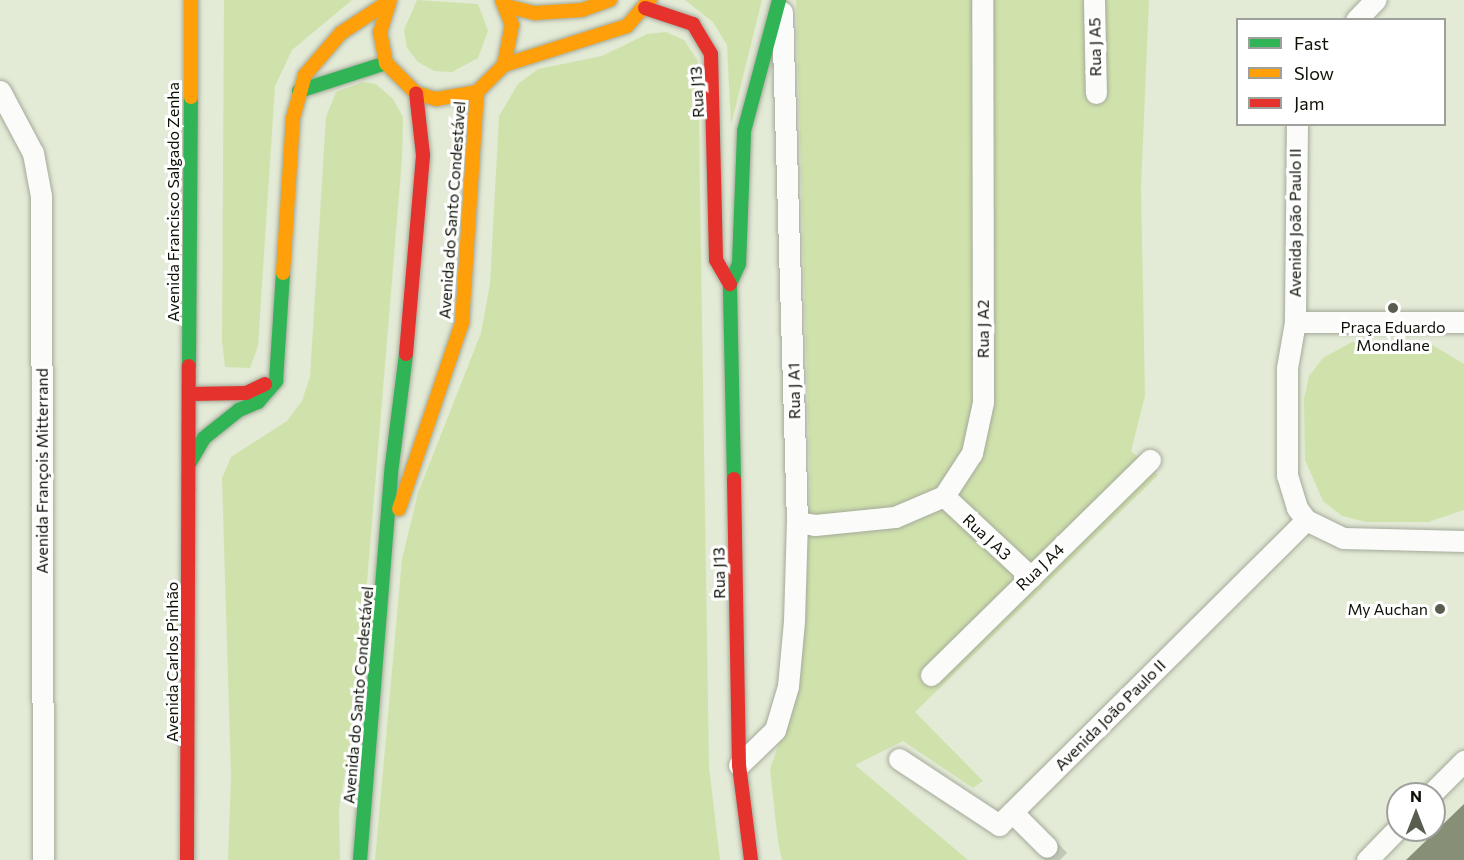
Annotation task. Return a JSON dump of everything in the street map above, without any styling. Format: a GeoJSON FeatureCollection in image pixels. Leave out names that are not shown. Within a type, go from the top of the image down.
{"type":"FeatureCollection","features":[{"type":"Feature","properties":{"kind":"main road"},"geometry":{"type":"LineString","coordinates":[[504,3],[535,13],[582,10],[610,0]]}},
{"type":"Feature","properties":{"kind":"main road","name":"Rua J13"},"geometry":{"type":"LineString","coordinates":[[751,860],[739,765],[730,284],[739,264],[744,132],[780,0]]}},
{"type":"Feature","properties":{"kind":"main road"},"geometry":{"type":"LineString","coordinates":[[389,1],[380,32],[386,63],[416,93],[457,99],[477,92],[504,65],[600,37],[627,26],[647,4]]}},
{"type":"Feature","properties":{"kind":"main road","name":"Avenida Carlos Pinhão"},"geometry":{"type":"LineString","coordinates":[[189,464],[204,438],[239,410],[269,392],[279,369],[293,118],[299,91],[313,63],[336,39],[389,1]]}},
{"type":"Feature","properties":{"kind":"main road","name":"Avenida Francisco Salgado Zenha"},"geometry":{"type":"LineString","coordinates":[[189,3],[190,394]]}},
{"type":"Feature","properties":{"kind":"main road"},"geometry":{"type":"LineString","coordinates":[[504,3],[512,25],[504,65]]}},
{"type":"Feature","properties":{"kind":"main road","name":"Rua J13"},"geometry":{"type":"LineString","coordinates":[[647,4],[693,24],[709,46],[715,81],[716,260],[730,284]]}},
{"type":"Feature","properties":{"kind":"main road"},"geometry":{"type":"LineString","coordinates":[[299,91],[386,63]]}},
{"type":"Feature","properties":{"kind":"main road","name":"Avenida do Santo Condestável"},"geometry":{"type":"LineString","coordinates":[[390,534],[462,324],[477,92]]}},
{"type":"Feature","properties":{"kind":"main road","name":"Avenida do Santo Condestável"},"geometry":{"type":"LineString","coordinates":[[360,860],[390,534],[392,465],[419,226],[422,135],[416,93]]}},
{"type":"Feature","properties":{"kind":"main road"},"geometry":{"type":"LineString","coordinates":[[190,394],[246,393],[261,387],[279,369]]}},
{"type":"Feature","properties":{"kind":"main road"},"geometry":{"type":"LineString","coordinates":[[190,394],[216,411],[239,410]]}},
{"type":"Feature","properties":{"kind":"main road","name":"Avenida Carlos Pinhão"},"geometry":{"type":"LineString","coordinates":[[187,860],[190,394]]}},
{"type":"Feature","properties":{"kind":"street","name":"Rua J A1"},"geometry":{"type":"LineString","coordinates":[[739,765],[775,730],[788,686],[797,522],[780,0]]}},
{"type":"Feature","properties":{"kind":"street","name":"Rua J A2"},"geometry":{"type":"LineString","coordinates":[[944,496],[972,453],[983,402],[982,0]]}},
{"type":"Feature","properties":{"kind":"street","name":"Rua J A5"},"geometry":{"type":"LineString","coordinates":[[1094,0],[1096,93]]}},
{"type":"Feature","properties":{"kind":"street"},"geometry":{"type":"LineString","coordinates":[[1358,18],[1375,0]]}},
{"type":"Feature","properties":{"kind":"street","name":"Avenida François Mitterrand"},"geometry":{"type":"LineString","coordinates":[[0,91],[33,153],[41,196],[44,860]]}},
{"type":"Feature","properties":{"kind":"street","name":"Avenida João Paulo II"},"geometry":{"type":"LineString","coordinates":[[1295,322],[1297,126]]}},
{"type":"Feature","properties":{"kind":"street"},"geometry":{"type":"LineString","coordinates":[[1464,322],[1295,322],[1287,368],[1287,475],[1306,520],[1343,538],[1464,541]]}},
{"type":"Feature","properties":{"kind":"street","name":"Rua J A4"},"geometry":{"type":"LineString","coordinates":[[931,675],[1150,460]]}},
{"type":"Feature","properties":{"kind":"street"},"geometry":{"type":"LineString","coordinates":[[797,522],[815,525],[895,517],[944,496]]}},
{"type":"Feature","properties":{"kind":"street","name":"Rua J A3"},"geometry":{"type":"LineString","coordinates":[[944,496],[1031,577]]}},
{"type":"Feature","properties":{"kind":"street","name":"Avenida João Paulo II"},"geometry":{"type":"LineString","coordinates":[[899,759],[999,825],[1306,520]]}},
{"type":"Feature","properties":{"kind":"street"},"geometry":{"type":"LineString","coordinates":[[1443,782],[1464,761]]}},
{"type":"Feature","properties":{"kind":"street"},"geometry":{"type":"LineString","coordinates":[[1012,812],[1047,847]]}},
{"type":"Feature","properties":{"kind":"street"},"geometry":{"type":"LineString","coordinates":[[1366,860],[1386,840]]}},
{"type":"Feature","properties":{"kind":"green space"},"geometry":{"type":"Polygon","coordinates":[[[224,0],[352,0],[292,50],[275,86],[258,346],[250,368],[225,367],[222,341],[224,0]]]}},
{"type":"Feature","properties":{"kind":"green space"},"geometry":{"type":"Polygon","coordinates":[[[417,0],[478,4],[488,31],[478,58],[452,72],[434,71],[418,62],[407,48],[404,30],[417,0]]]}},
{"type":"Feature","properties":{"kind":"green space"},"geometry":{"type":"Polygon","coordinates":[[[685,0],[762,0],[731,125],[727,45],[713,22],[685,0]]]}},
{"type":"Feature","properties":{"kind":"green space"},"geometry":{"type":"Polygon","coordinates":[[[796,0],[1149,0],[1141,187],[1145,396],[1131,451],[1158,475],[915,712],[983,781],[973,788],[903,741],[855,765],[968,860],[782,860],[778,842],[770,769],[800,683],[810,484],[796,0]]]}},
{"type":"Feature","properties":{"kind":"green space"},"geometry":{"type":"Polygon","coordinates":[[[666,32],[684,40],[698,61],[709,767],[720,860],[375,860],[402,559],[418,493],[481,333],[490,284],[499,116],[518,84],[538,69],[602,56],[647,34],[666,32]]]}},
{"type":"Feature","properties":{"kind":"green space"},"geometry":{"type":"Polygon","coordinates":[[[363,82],[376,84],[393,99],[403,117],[402,159],[357,704],[339,809],[340,860],[228,860],[231,777],[222,478],[231,457],[287,421],[302,401],[310,377],[326,117],[336,92],[363,82]]]}},
{"type":"Feature","properties":{"kind":"green space"},"geometry":{"type":"Polygon","coordinates":[[[1352,342],[1429,343],[1464,364],[1464,510],[1428,522],[1366,522],[1342,516],[1323,501],[1305,460],[1304,399],[1309,376],[1323,358],[1352,342]]]}},
{"type":"Feature","properties":{"kind":"building"},"geometry":{"type":"Polygon","coordinates":[[[1464,804],[1464,860],[1406,860],[1425,842],[1446,842],[1446,821],[1464,804]]]}},
{"type":"Feature","properties":{"kind":"tunnel"},"geometry":{"type":"LineString","coordinates":[[1047,847],[1060,860]]}},
{"type":"Feature","properties":{"kind":"traffic: fast"},"geometry":{"type":"LineString","coordinates":[[734,479],[730,284],[739,264],[744,131],[779,0]]}},
{"type":"Feature","properties":{"kind":"traffic: fast"},"geometry":{"type":"LineString","coordinates":[[299,91],[386,63]]}},
{"type":"Feature","properties":{"kind":"traffic: fast"},"geometry":{"type":"LineString","coordinates":[[189,366],[191,97]]}},
{"type":"Feature","properties":{"kind":"traffic: fast"},"geometry":{"type":"LineString","coordinates":[[189,464],[204,438],[239,410],[258,402],[276,381],[283,273]]}},
{"type":"Feature","properties":{"kind":"traffic: fast"},"geometry":{"type":"LineString","coordinates":[[360,860],[392,465],[406,354]]}},
{"type":"Feature","properties":{"kind":"traffic: slow"},"geometry":{"type":"LineString","coordinates":[[191,0],[191,97]]}},
{"type":"Feature","properties":{"kind":"traffic: slow"},"geometry":{"type":"LineString","coordinates":[[390,0],[380,32],[386,63],[416,93],[436,99],[477,92],[504,65],[512,25],[502,0]]}},
{"type":"Feature","properties":{"kind":"traffic: slow"},"geometry":{"type":"LineString","coordinates":[[506,6],[535,13],[582,10],[610,0]]}},
{"type":"Feature","properties":{"kind":"traffic: slow"},"geometry":{"type":"LineString","coordinates":[[504,65],[627,26],[650,0]]}},
{"type":"Feature","properties":{"kind":"traffic: slow"},"geometry":{"type":"LineString","coordinates":[[283,273],[293,118],[305,75],[341,33],[388,2]]}},
{"type":"Feature","properties":{"kind":"traffic: slow"},"geometry":{"type":"LineString","coordinates":[[399,509],[462,323],[477,92]]}},
{"type":"Feature","properties":{"kind":"traffic: jam"},"geometry":{"type":"LineString","coordinates":[[645,8],[693,24],[711,54],[716,260],[730,284]]}},
{"type":"Feature","properties":{"kind":"traffic: jam"},"geometry":{"type":"LineString","coordinates":[[406,354],[423,155],[416,93]]}},
{"type":"Feature","properties":{"kind":"traffic: jam"},"geometry":{"type":"LineString","coordinates":[[187,860],[189,366]]}},
{"type":"Feature","properties":{"kind":"traffic: jam"},"geometry":{"type":"LineString","coordinates":[[190,394],[246,393],[265,384]]}},
{"type":"Feature","properties":{"kind":"traffic: jam"},"geometry":{"type":"LineString","coordinates":[[734,479],[739,765],[751,860]]}},
{"type":"Feature","properties":{"kind":"place","name":"Praça Eduardo Mondlane"},"geometry":{"type":"Point","coordinates":[1393,308]}},
{"type":"Feature","properties":{"kind":"place","name":"My Auchan"},"geometry":{"type":"Point","coordinates":[1440,609]}}]}
